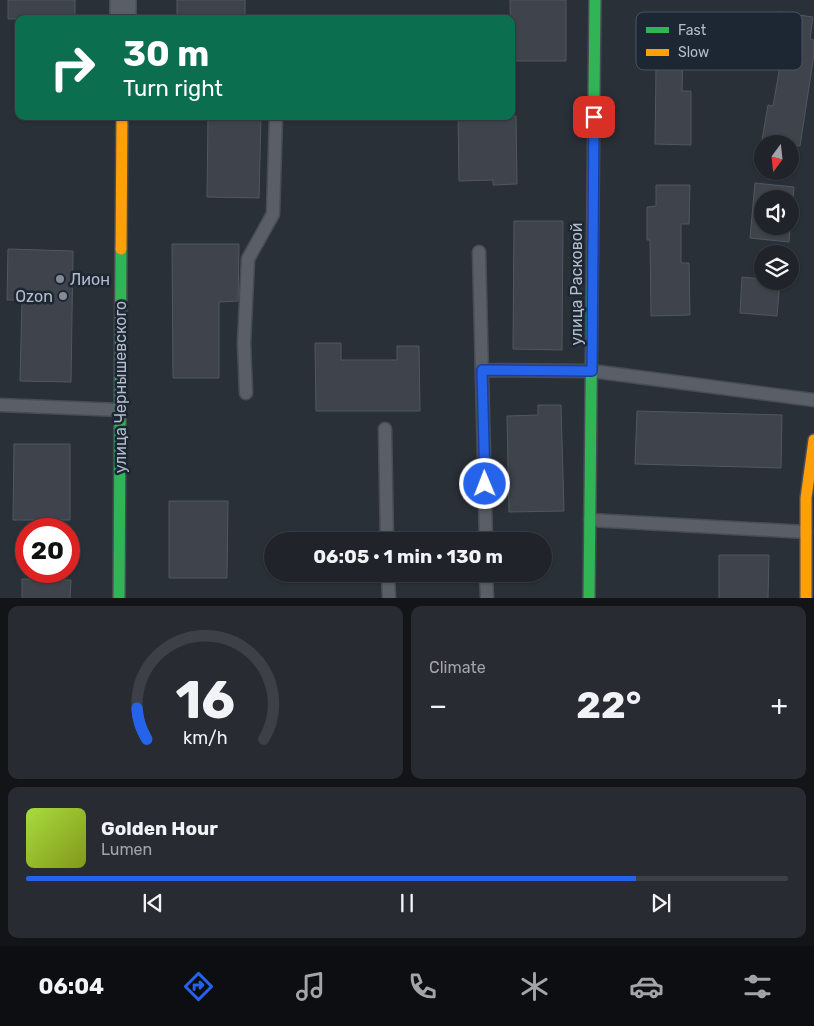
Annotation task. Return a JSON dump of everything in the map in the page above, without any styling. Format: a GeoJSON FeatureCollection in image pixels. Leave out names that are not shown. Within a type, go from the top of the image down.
{"type":"FeatureCollection","features":[{"type":"Feature","properties":{"kind":"street"},"geometry":{"type":"LineString","coordinates":[[123,0],[123,15]]}},
{"type":"Feature","properties":{"kind":"street","name":"улица Расковой"},"geometry":{"type":"LineString","coordinates":[[589,598],[595,0]]}},
{"type":"Feature","properties":{"kind":"street","name":"улица Чернышевского"},"geometry":{"type":"LineString","coordinates":[[119,598],[122,120]]}},
{"type":"Feature","properties":{"kind":"street"},"geometry":{"type":"LineString","coordinates":[[806,598],[806,498],[814,440]]}},
{"type":"Feature","properties":{"kind":"lane"},"geometry":{"type":"LineString","coordinates":[[246,393],[244,343],[248,260],[273,214],[276,120]]}},
{"type":"Feature","properties":{"kind":"lane"},"geometry":{"type":"LineString","coordinates":[[479,252],[486,532]]}},
{"type":"Feature","properties":{"kind":"lane"},"geometry":{"type":"LineString","coordinates":[[482,370],[592,371],[814,400]]}},
{"type":"Feature","properties":{"kind":"lane"},"geometry":{"type":"LineString","coordinates":[[0,405],[120,410]]}},
{"type":"Feature","properties":{"kind":"lane"},"geometry":{"type":"LineString","coordinates":[[385,429],[387,532]]}},
{"type":"Feature","properties":{"kind":"lane"},"geometry":{"type":"LineString","coordinates":[[590,520],[806,532]]}},
{"type":"Feature","properties":{"kind":"lane"},"geometry":{"type":"LineString","coordinates":[[388,582],[389,598]]}},
{"type":"Feature","properties":{"kind":"lane"},"geometry":{"type":"LineString","coordinates":[[486,582],[487,598]]}},
{"type":"Feature","properties":{"kind":"building"},"geometry":{"type":"Polygon","coordinates":[[[8,0],[75,0],[75,15],[15,15],[15,19],[8,19],[8,0]]]}},
{"type":"Feature","properties":{"kind":"building"},"geometry":{"type":"Polygon","coordinates":[[[177,0],[245,0],[245,15],[177,15],[177,0]]]}},
{"type":"Feature","properties":{"kind":"building"},"geometry":{"type":"Polygon","coordinates":[[[510,0],[566,0],[566,61],[515,61],[515,15],[510,15],[510,0]]]}},
{"type":"Feature","properties":{"kind":"building"},"geometry":{"type":"Polygon","coordinates":[[[802,15],[813,17],[810,39],[814,40],[814,54],[800,146],[799,135],[763,135],[768,105],[773,106],[779,70],[802,70],[802,15]]]}},
{"type":"Feature","properties":{"kind":"building"},"geometry":{"type":"Polygon","coordinates":[[[656,70],[683,70],[682,91],[691,91],[691,145],[655,144],[656,70]]]}},
{"type":"Feature","properties":{"kind":"building"},"geometry":{"type":"Polygon","coordinates":[[[516,116],[517,184],[493,185],[493,180],[459,181],[458,120],[515,120],[516,116]]]}},
{"type":"Feature","properties":{"kind":"building"},"geometry":{"type":"Polygon","coordinates":[[[208,120],[261,120],[259,198],[207,197],[208,120]]]}},
{"type":"Feature","properties":{"kind":"building"},"geometry":{"type":"Polygon","coordinates":[[[755,183],[794,187],[794,190],[754,190],[755,183]]]}},
{"type":"Feature","properties":{"kind":"building"},"geometry":{"type":"Polygon","coordinates":[[[656,185],[690,185],[689,224],[681,224],[681,263],[689,263],[690,315],[651,316],[650,240],[647,240],[647,207],[656,206],[656,185]]]}},
{"type":"Feature","properties":{"kind":"building"},"geometry":{"type":"Polygon","coordinates":[[[754,194],[754,235],[790,235],[789,242],[750,238],[754,194]]]}},
{"type":"Feature","properties":{"kind":"building"},"geometry":{"type":"Polygon","coordinates":[[[514,221],[563,221],[562,350],[513,349],[514,221]]]}},
{"type":"Feature","properties":{"kind":"building"},"geometry":{"type":"Polygon","coordinates":[[[172,244],[239,244],[238,301],[219,302],[219,378],[173,378],[172,244]]]}},
{"type":"Feature","properties":{"kind":"building"},"geometry":{"type":"Polygon","coordinates":[[[8,249],[73,251],[71,382],[20,381],[22,300],[7,300],[8,249]]]}},
{"type":"Feature","properties":{"kind":"building"},"geometry":{"type":"Polygon","coordinates":[[[742,277],[754,278],[754,290],[779,290],[777,316],[740,313],[742,277]]]}},
{"type":"Feature","properties":{"kind":"building"},"geometry":{"type":"Polygon","coordinates":[[[315,343],[341,343],[341,360],[397,360],[397,346],[419,346],[420,411],[316,411],[315,343]]]}},
{"type":"Feature","properties":{"kind":"building"},"geometry":{"type":"Polygon","coordinates":[[[538,405],[561,405],[564,511],[509,512],[507,416],[538,415],[538,405]]]}},
{"type":"Feature","properties":{"kind":"building"},"geometry":{"type":"Polygon","coordinates":[[[637,411],[782,415],[781,468],[635,464],[637,411]]]}},
{"type":"Feature","properties":{"kind":"building"},"geometry":{"type":"Polygon","coordinates":[[[14,444],[70,444],[70,518],[15,518],[13,520],[14,444]]]}},
{"type":"Feature","properties":{"kind":"building"},"geometry":{"type":"Polygon","coordinates":[[[169,501],[228,501],[227,578],[169,578],[169,501]]]}},
{"type":"Feature","properties":{"kind":"building"},"geometry":{"type":"Polygon","coordinates":[[[719,555],[769,555],[768,598],[719,598],[719,555]]]}},
{"type":"Feature","properties":{"kind":"building"},"geometry":{"type":"Polygon","coordinates":[[[22,583],[71,583],[70,598],[22,598],[22,583]]]}},
{"type":"Feature","properties":{"kind":"traffic: fast"},"geometry":{"type":"LineString","coordinates":[[589,598],[595,0]]}},
{"type":"Feature","properties":{"kind":"traffic: fast"},"geometry":{"type":"LineString","coordinates":[[119,598],[121,249]]}},
{"type":"Feature","properties":{"kind":"traffic: slow"},"geometry":{"type":"LineString","coordinates":[[121,249],[122,120]]}},
{"type":"Feature","properties":{"kind":"traffic: slow"},"geometry":{"type":"LineString","coordinates":[[806,598],[806,498],[814,440]]}},
{"type":"Feature","properties":{"kind":"place","name":"Лион"},"geometry":{"type":"Point","coordinates":[60,279]}},
{"type":"Feature","properties":{"kind":"place","name":"Ozon"},"geometry":{"type":"Point","coordinates":[63,296]}},
{"type":"Feature","properties":{"kind":"route"},"geometry":{"type":"LineString","coordinates":[[485,484],[482,370],[592,371],[594,117]]}}]}
